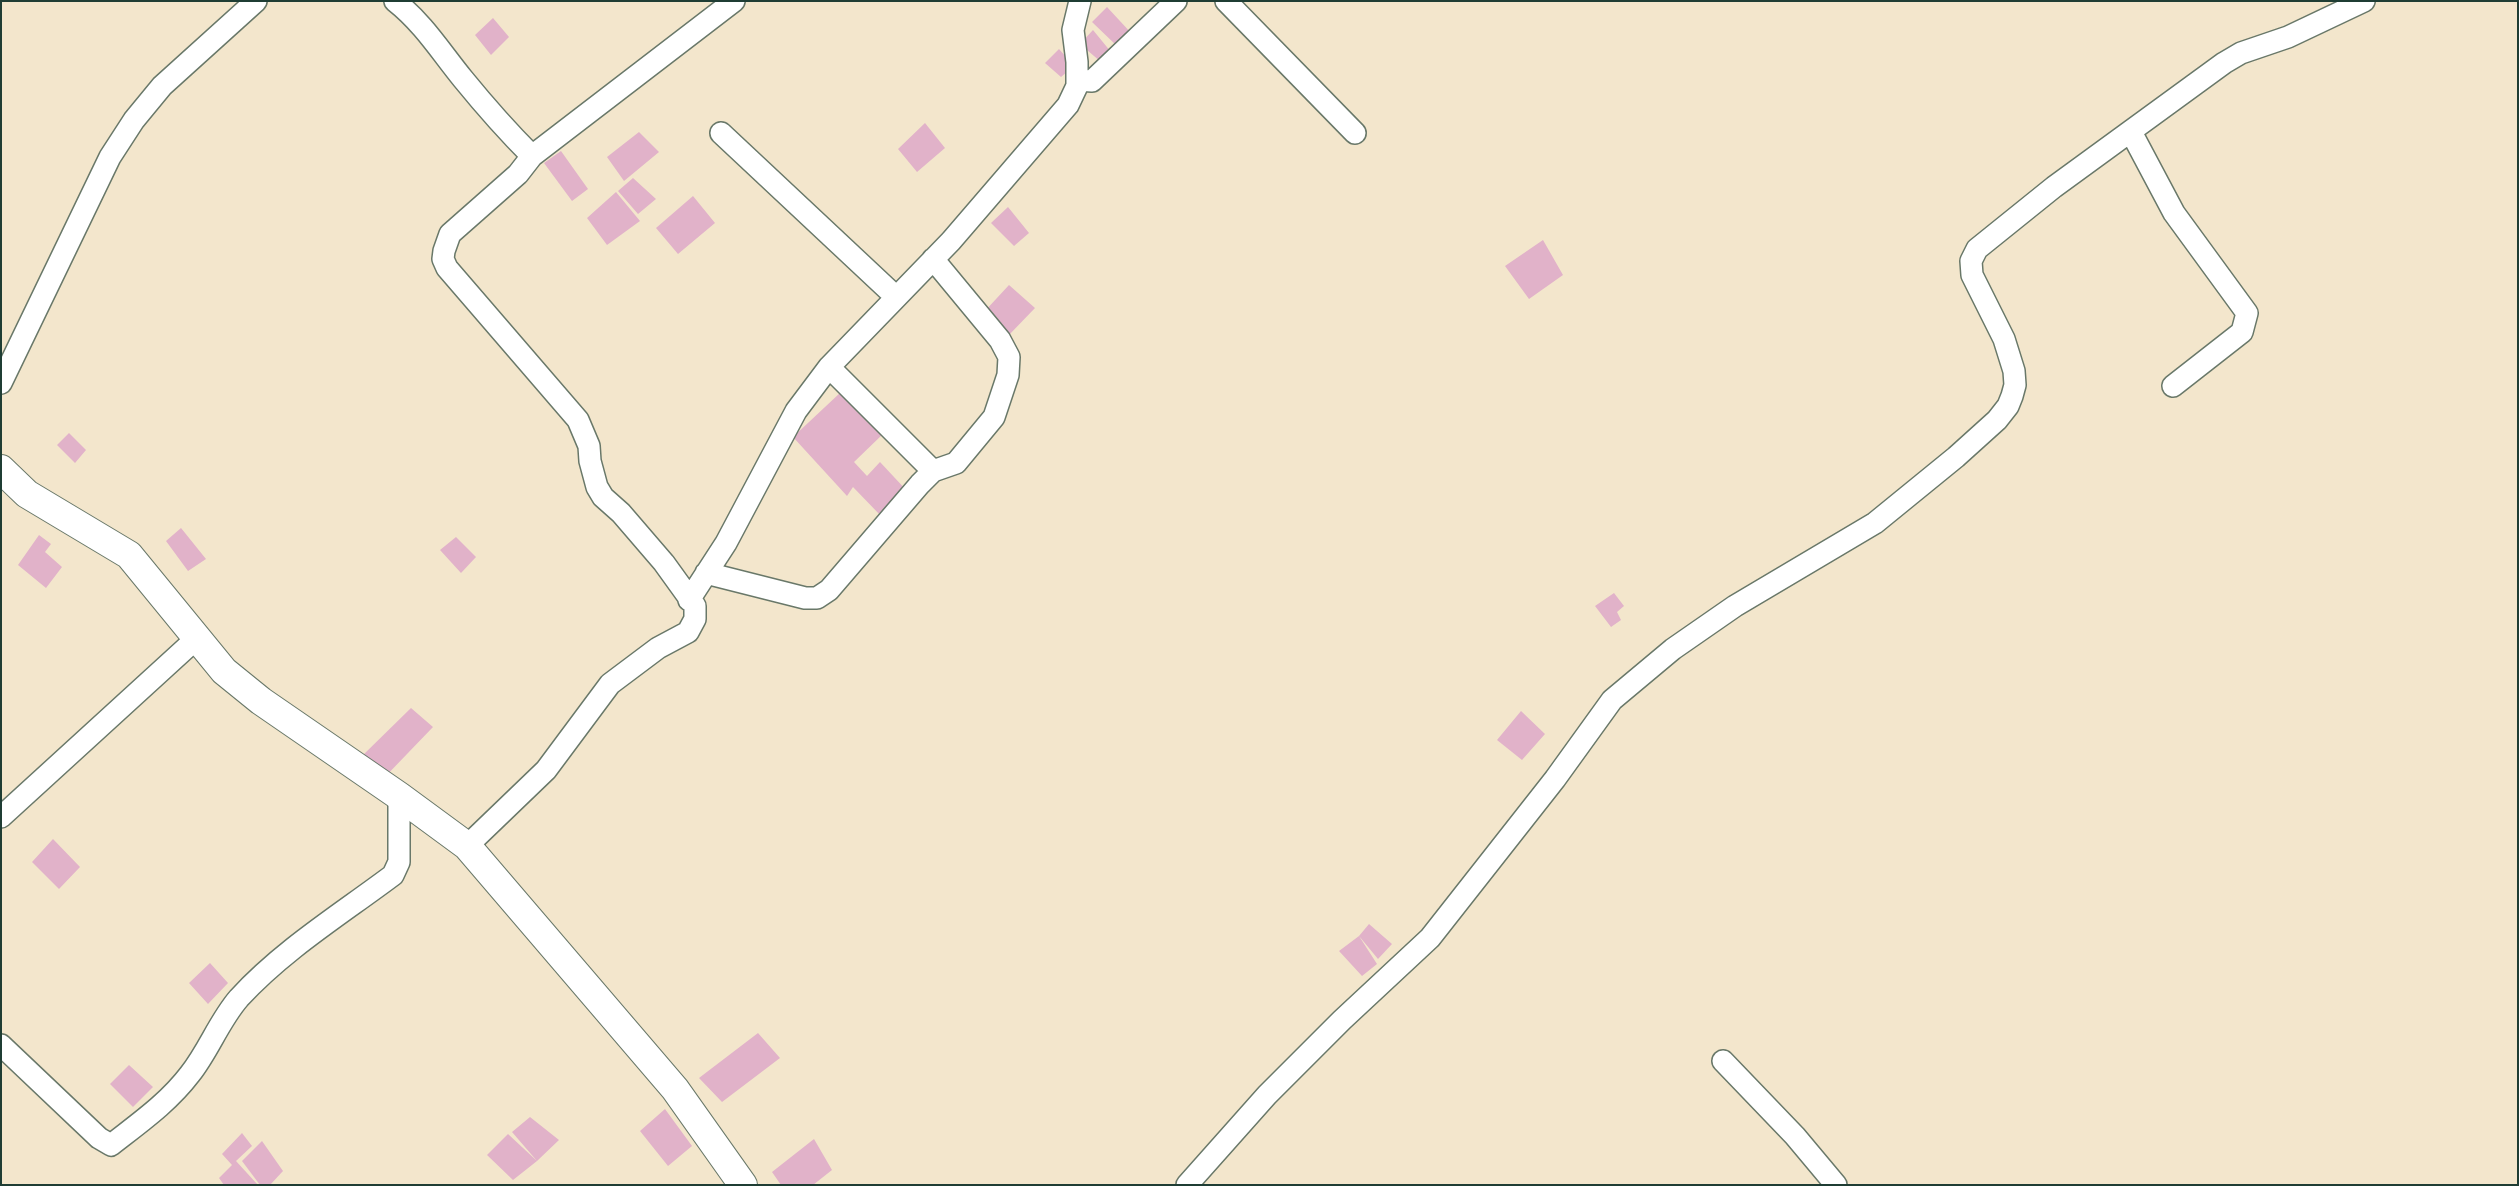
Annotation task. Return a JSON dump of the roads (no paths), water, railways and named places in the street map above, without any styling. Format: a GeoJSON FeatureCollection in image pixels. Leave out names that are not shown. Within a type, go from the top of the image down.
{"type":"FeatureCollection","features":[{"type":"Feature","properties":{"kind":"street"},"geometry":{"type":"LineString","coordinates":[[1,383],[110,157],[134,120],[162,86],[256,1]]}},
{"type":"Feature","properties":{"kind":"street"},"geometry":{"type":"LineString","coordinates":[[396,1],[438,44],[461,77],[498,121],[532,156]]}},
{"type":"Feature","properties":{"kind":"street"},"geometry":{"type":"LineString","coordinates":[[467,846],[546,770],[610,684],[658,648],[688,632],[693,627],[695,606],[664,563],[621,513],[603,497],[597,487],[590,461],[589,446],[578,420],[447,268],[443,259],[445,244],[450,234],[518,174],[532,156],[734,1]]}},
{"type":"Feature","properties":{"kind":"street"},"geometry":{"type":"LineString","coordinates":[[689,600],[726,543],[796,411],[829,367],[933,259],[1068,105],[1077,86],[1077,62],[1073,30],[1080,1]]}},
{"type":"Feature","properties":{"kind":"street"},"geometry":{"type":"LineString","coordinates":[[1077,80],[1092,81],[1176,1]]}},
{"type":"Feature","properties":{"kind":"street"},"geometry":{"type":"LineString","coordinates":[[1226,1],[1355,133]]}},
{"type":"Feature","properties":{"kind":"street"},"geometry":{"type":"LineString","coordinates":[[1187,1185],[1267,1095],[1342,1020],[1430,938],[1555,779],[1612,700],[1673,649],[1735,606],[1875,522],[1956,457],[1997,420],[2008,406],[2012,396],[2015,385],[2014,371],[2004,339],[1972,275],[1972,255],[1977,248],[2054,187],[2224,63],[2240,53],[2288,37],[2364,1]]}},
{"type":"Feature","properties":{"kind":"street"},"geometry":{"type":"LineString","coordinates":[[2131,132],[2174,213],[2247,314],[2242,332],[2173,386]]}},
{"type":"Feature","properties":{"kind":"street"},"geometry":{"type":"LineString","coordinates":[[722,133],[896,297]]}},
{"type":"Feature","properties":{"kind":"street"},"geometry":{"type":"LineString","coordinates":[[706,573],[805,598],[817,598],[829,590],[862,548],[933,471],[956,463],[994,416],[1008,375],[1009,357],[1000,340],[933,259]]}},
{"type":"Feature","properties":{"kind":"street"},"geometry":{"type":"LineString","coordinates":[[829,367],[933,471]]}},
{"type":"Feature","properties":{"kind":"street"},"geometry":{"type":"LineString","coordinates":[[1,470],[27,494],[129,555],[224,671],[260,701],[399,796],[467,846],[675,1089],[743,1185]]}},
{"type":"Feature","properties":{"kind":"street"},"geometry":{"type":"LineString","coordinates":[[1,816],[197,638]]}},
{"type":"Feature","properties":{"kind":"street"},"geometry":{"type":"LineString","coordinates":[[1,1045],[99,1138],[111,1146],[165,1102],[191,1073],[218,1026],[238,999],[266,971],[393,875],[399,862],[399,796]]}},
{"type":"Feature","properties":{"kind":"street"},"geometry":{"type":"LineString","coordinates":[[1723,1061],[1795,1136],[1836,1185]]}}]}
